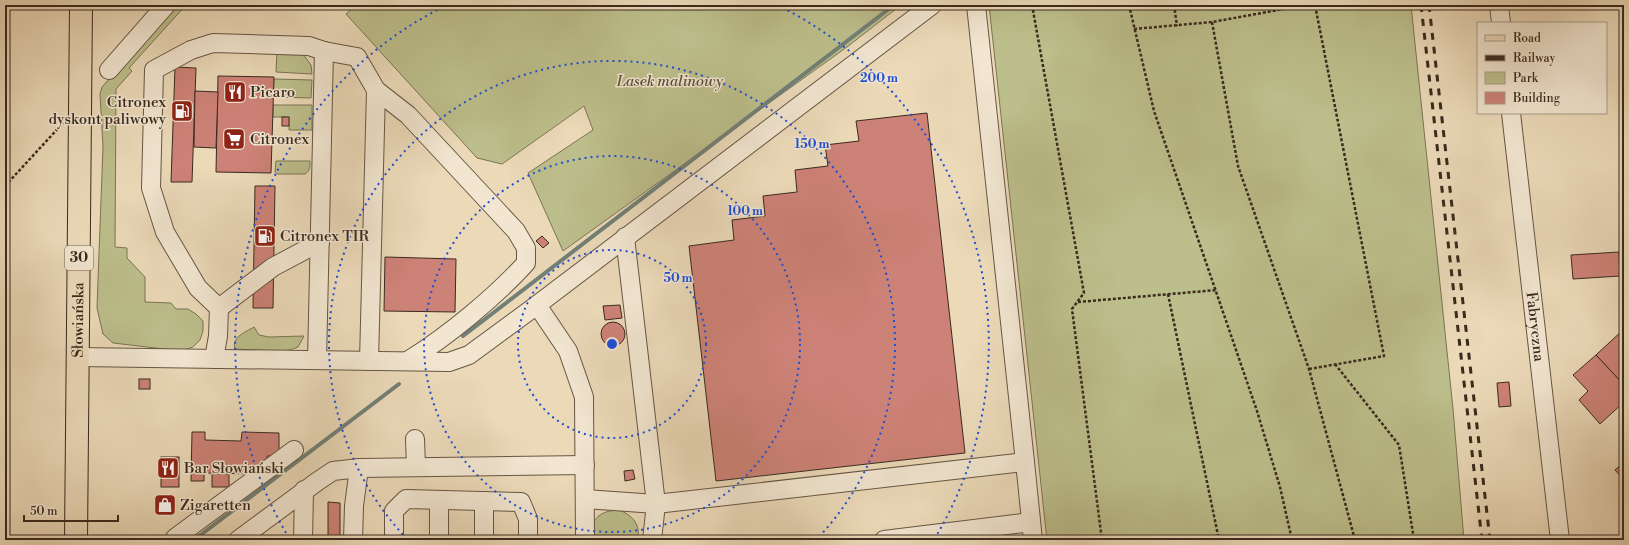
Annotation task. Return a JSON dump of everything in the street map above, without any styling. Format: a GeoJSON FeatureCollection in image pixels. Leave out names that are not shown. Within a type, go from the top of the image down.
{"type":"FeatureCollection","features":[{"type":"Feature","properties":{"kind":"main road","name":"Słowiańska"},"geometry":{"type":"LineString","coordinates":[[76,540],[81,5]]}},
{"type":"Feature","properties":{"kind":"street"},"geometry":{"type":"LineString","coordinates":[[108,70],[166,5]]}},
{"type":"Feature","properties":{"kind":"street"},"geometry":{"type":"LineString","coordinates":[[78,357],[369,361],[409,360],[449,362],[469,355],[932,5]]}},
{"type":"Feature","properties":{"kind":"street"},"geometry":{"type":"LineString","coordinates":[[976,5],[1033,540]]}},
{"type":"Feature","properties":{"kind":"street"},"geometry":{"type":"LineString","coordinates":[[1499,5],[1501,22]]}},
{"type":"Feature","properties":{"kind":"street"},"geometry":{"type":"LineString","coordinates":[[214,359],[218,336],[219,308],[198,288],[165,232],[151,188],[154,70],[191,50],[213,43],[309,46],[324,51],[357,57],[376,90],[408,115],[516,231],[526,248],[526,263],[510,280],[431,347],[409,360]]}},
{"type":"Feature","properties":{"kind":"street"},"geometry":{"type":"LineString","coordinates":[[317,360],[324,51]]}},
{"type":"Feature","properties":{"kind":"street"},"geometry":{"type":"LineString","coordinates":[[369,361],[376,90]]}},
{"type":"Feature","properties":{"kind":"street","name":"Fabryczna"},"geometry":{"type":"LineString","coordinates":[[1511,114],[1560,540]]}},
{"type":"Feature","properties":{"kind":"street"},"geometry":{"type":"LineString","coordinates":[[625,237],[656,504],[652,540]]}},
{"type":"Feature","properties":{"kind":"street"},"geometry":{"type":"LineString","coordinates":[[219,308],[273,267],[320,242]]}},
{"type":"Feature","properties":{"kind":"street"},"geometry":{"type":"LineString","coordinates":[[537,305],[568,351],[584,397],[585,540]]}},
{"type":"Feature","properties":{"kind":"street"},"geometry":{"type":"LineString","coordinates":[[415,439],[416,467]]}},
{"type":"Feature","properties":{"kind":"street"},"geometry":{"type":"LineString","coordinates":[[175,538],[294,450]]}},
{"type":"Feature","properties":{"kind":"street"},"geometry":{"type":"LineString","coordinates":[[585,499],[656,504],[1025,462]]}},
{"type":"Feature","properties":{"kind":"street"},"geometry":{"type":"LineString","coordinates":[[238,540],[304,490],[334,471],[359,468],[585,465]]}},
{"type":"Feature","properties":{"kind":"street"},"geometry":{"type":"LineString","coordinates":[[352,540],[354,506],[359,468]]}},
{"type":"Feature","properties":{"kind":"street"},"geometry":{"type":"LineString","coordinates":[[303,540],[304,490]]}},
{"type":"Feature","properties":{"kind":"street"},"geometry":{"type":"LineString","coordinates":[[394,540],[394,511],[406,499],[521,502],[528,519],[528,540]]}},
{"type":"Feature","properties":{"kind":"street"},"geometry":{"type":"LineString","coordinates":[[439,500],[439,540]]}},
{"type":"Feature","properties":{"kind":"street"},"geometry":{"type":"LineString","coordinates":[[484,501],[484,540]]}},
{"type":"Feature","properties":{"kind":"street"},"geometry":{"type":"LineString","coordinates":[[884,540],[1031,522]]}},
{"type":"Feature","properties":{"kind":"path"},"geometry":{"type":"LineString","coordinates":[[1032,5],[1084,293],[1072,309],[1102,540]]}},
{"type":"Feature","properties":{"kind":"path"},"geometry":{"type":"LineString","coordinates":[[1129,5],[1154,111],[1173,170],[1217,290],[1257,411],[1280,488],[1292,540]]}},
{"type":"Feature","properties":{"kind":"path"},"geometry":{"type":"LineString","coordinates":[[1174,5],[1177,26]]}},
{"type":"Feature","properties":{"kind":"path"},"geometry":{"type":"LineString","coordinates":[[1277,5],[1278,10]]}},
{"type":"Feature","properties":{"kind":"path"},"geometry":{"type":"LineString","coordinates":[[1134,29],[1212,22],[1306,5]]}},
{"type":"Feature","properties":{"kind":"path"},"geometry":{"type":"LineString","coordinates":[[1309,369],[1384,356],[1315,5]]}},
{"type":"Feature","properties":{"kind":"path"},"geometry":{"type":"LineString","coordinates":[[1212,22],[1238,166],[1309,369],[1355,540]]}},
{"type":"Feature","properties":{"kind":"path"},"geometry":{"type":"LineString","coordinates":[[5,186],[65,121],[80,121]]}},
{"type":"Feature","properties":{"kind":"path"},"geometry":{"type":"LineString","coordinates":[[1077,302],[1217,290]]}},
{"type":"Feature","properties":{"kind":"path"},"geometry":{"type":"LineString","coordinates":[[1168,294],[1219,540]]}},
{"type":"Feature","properties":{"kind":"path"},"geometry":{"type":"LineString","coordinates":[[1335,364],[1399,445],[1414,540]]}},
{"type":"Feature","properties":{"kind":"green space"},"geometry":{"type":"Polygon","coordinates":[[[175,5],[186,5],[129,68],[132,71],[116,89],[115,247],[127,248],[127,258],[145,277],[145,302],[171,303],[176,309],[188,309],[203,321],[203,331],[200,340],[193,347],[181,351],[113,343],[103,334],[97,308],[103,146],[100,94],[102,87],[175,5]]]}},
{"type":"Feature","properties":{"kind":"green space","name":"Lasek malinowy"},"geometry":{"type":"Polygon","coordinates":[[[357,5],[901,5],[847,47],[563,251],[528,173],[593,130],[584,106],[502,164],[477,158],[346,14],[357,5]]]}},
{"type":"Feature","properties":{"kind":"green space"},"geometry":{"type":"Polygon","coordinates":[[[989,5],[1411,5],[1453,409],[1464,540],[1047,540],[989,5]]]}},
{"type":"Feature","properties":{"kind":"green space"},"geometry":{"type":"Polygon","coordinates":[[[277,50],[303,54],[311,65],[312,74],[276,72],[277,50]]]}},
{"type":"Feature","properties":{"kind":"green space"},"geometry":{"type":"Polygon","coordinates":[[[274,79],[312,80],[311,98],[273,97],[274,79]]]}},
{"type":"Feature","properties":{"kind":"green space"},"geometry":{"type":"Polygon","coordinates":[[[273,105],[312,105],[312,130],[289,130],[289,117],[273,117],[273,105]]]}},
{"type":"Feature","properties":{"kind":"green space"},"geometry":{"type":"Polygon","coordinates":[[[276,161],[310,161],[310,167],[308,172],[305,174],[277,174],[275,172],[276,161]]]}},
{"type":"Feature","properties":{"kind":"green space"},"geometry":{"type":"Polygon","coordinates":[[[254,327],[259,335],[269,337],[304,336],[298,347],[290,350],[277,351],[235,349],[234,345],[237,338],[254,327]]]}},
{"type":"Feature","properties":{"kind":"green space"},"geometry":{"type":"Polygon","coordinates":[[[619,510],[635,521],[638,530],[637,540],[591,540],[592,527],[597,518],[606,512],[619,510]]]}},
{"type":"Feature","properties":{"kind":"building"},"geometry":{"type":"Polygon","coordinates":[[[175,67],[196,68],[192,182],[171,182],[175,67]]]}},
{"type":"Feature","properties":{"kind":"building"},"geometry":{"type":"Polygon","coordinates":[[[218,76],[274,77],[271,173],[216,172],[218,76]]]}},
{"type":"Feature","properties":{"kind":"building"},"geometry":{"type":"Polygon","coordinates":[[[195,91],[218,92],[216,148],[194,147],[195,91]]]}},
{"type":"Feature","properties":{"kind":"building"},"geometry":{"type":"Polygon","coordinates":[[[927,113],[965,453],[716,481],[689,246],[734,240],[732,220],[765,216],[763,196],[797,192],[795,170],[828,166],[825,145],[859,141],[856,121],[927,113]]]}},
{"type":"Feature","properties":{"kind":"building"},"geometry":{"type":"Polygon","coordinates":[[[282,117],[289,117],[289,126],[282,126],[282,117]]]}},
{"type":"Feature","properties":{"kind":"building"},"geometry":{"type":"Polygon","coordinates":[[[255,186],[275,186],[273,308],[253,308],[255,186]]]}},
{"type":"Feature","properties":{"kind":"building"},"geometry":{"type":"Polygon","coordinates":[[[542,236],[549,243],[543,248],[536,241],[542,236]]]}},
{"type":"Feature","properties":{"kind":"building"},"geometry":{"type":"Polygon","coordinates":[[[1619,252],[1620,276],[1573,279],[1571,255],[1619,252]]]}},
{"type":"Feature","properties":{"kind":"building"},"geometry":{"type":"Polygon","coordinates":[[[385,257],[456,259],[455,312],[384,311],[385,257]]]}},
{"type":"Feature","properties":{"kind":"building"},"geometry":{"type":"Polygon","coordinates":[[[620,305],[622,318],[605,320],[603,306],[620,305]]]}},
{"type":"Feature","properties":{"kind":"building"},"geometry":{"type":"Polygon","coordinates":[[[613,322],[618,323],[624,329],[624,339],[618,345],[613,346],[608,345],[602,339],[601,334],[602,329],[608,323],[613,322]]]}},
{"type":"Feature","properties":{"kind":"building"},"geometry":{"type":"Polygon","coordinates":[[[1624,329],[1624,385],[1596,355],[1624,329]]]}},
{"type":"Feature","properties":{"kind":"building"},"geometry":{"type":"Polygon","coordinates":[[[1596,355],[1624,385],[1624,402],[1600,424],[1579,400],[1588,391],[1573,375],[1596,355]]]}},
{"type":"Feature","properties":{"kind":"building"},"geometry":{"type":"Polygon","coordinates":[[[139,379],[150,379],[150,389],[139,389],[139,379]]]}},
{"type":"Feature","properties":{"kind":"building"},"geometry":{"type":"Polygon","coordinates":[[[1509,382],[1511,406],[1499,407],[1497,383],[1509,382]]]}},
{"type":"Feature","properties":{"kind":"building"},"geometry":{"type":"Polygon","coordinates":[[[192,432],[205,432],[205,440],[241,441],[242,432],[279,433],[279,456],[267,456],[267,466],[254,466],[254,474],[204,473],[204,481],[191,481],[192,432]]]}},
{"type":"Feature","properties":{"kind":"building"},"geometry":{"type":"Polygon","coordinates":[[[161,457],[179,457],[179,487],[161,487],[161,457]]]}},
{"type":"Feature","properties":{"kind":"building"},"geometry":{"type":"Polygon","coordinates":[[[1624,462],[1624,480],[1615,470],[1624,462]]]}},
{"type":"Feature","properties":{"kind":"building"},"geometry":{"type":"Polygon","coordinates":[[[633,470],[635,479],[625,481],[624,471],[633,470]]]}},
{"type":"Feature","properties":{"kind":"building"},"geometry":{"type":"Polygon","coordinates":[[[212,474],[229,474],[229,487],[212,487],[212,474]]]}},
{"type":"Feature","properties":{"kind":"building","name":"Zigaretten"},"geometry":{"type":"Polygon","coordinates":[[[160,499],[170,500],[170,511],[159,511],[160,499]]]}},
{"type":"Feature","properties":{"kind":"building"},"geometry":{"type":"Polygon","coordinates":[[[328,502],[340,503],[340,540],[328,540],[328,502]]]}},
{"type":"Feature","properties":{"kind":"waterway"},"geometry":{"type":"LineString","coordinates":[[463,336],[894,5]]}},
{"type":"Feature","properties":{"kind":"waterway"},"geometry":{"type":"LineString","coordinates":[[194,540],[399,384]]}},
{"type":"Feature","properties":{"kind":"railway"},"geometry":{"type":"LineString","coordinates":[[1421,5],[1482,540]]}},
{"type":"Feature","properties":{"kind":"railway"},"geometry":{"type":"LineString","coordinates":[[1429,5],[1490,540]]}},
{"type":"Feature","properties":{"kind":"place","name":"Picaro"},"geometry":{"type":"Point","coordinates":[235,92]}},
{"type":"Feature","properties":{"kind":"place","name":"Citronex dyskont paliwowy"},"geometry":{"type":"Point","coordinates":[182,111]}},
{"type":"Feature","properties":{"kind":"place","name":"Citronex"},"geometry":{"type":"Point","coordinates":[234,139]}},
{"type":"Feature","properties":{"kind":"place","name":"Citronex TIR"},"geometry":{"type":"Point","coordinates":[265,236]}},
{"type":"Feature","properties":{"kind":"place","name":"Bar Słowiański"},"geometry":{"type":"Point","coordinates":[168,468]}},
{"type":"Feature","properties":{"kind":"place","name":"Zigaretten"},"geometry":{"type":"Point","coordinates":[165,505]}}]}
